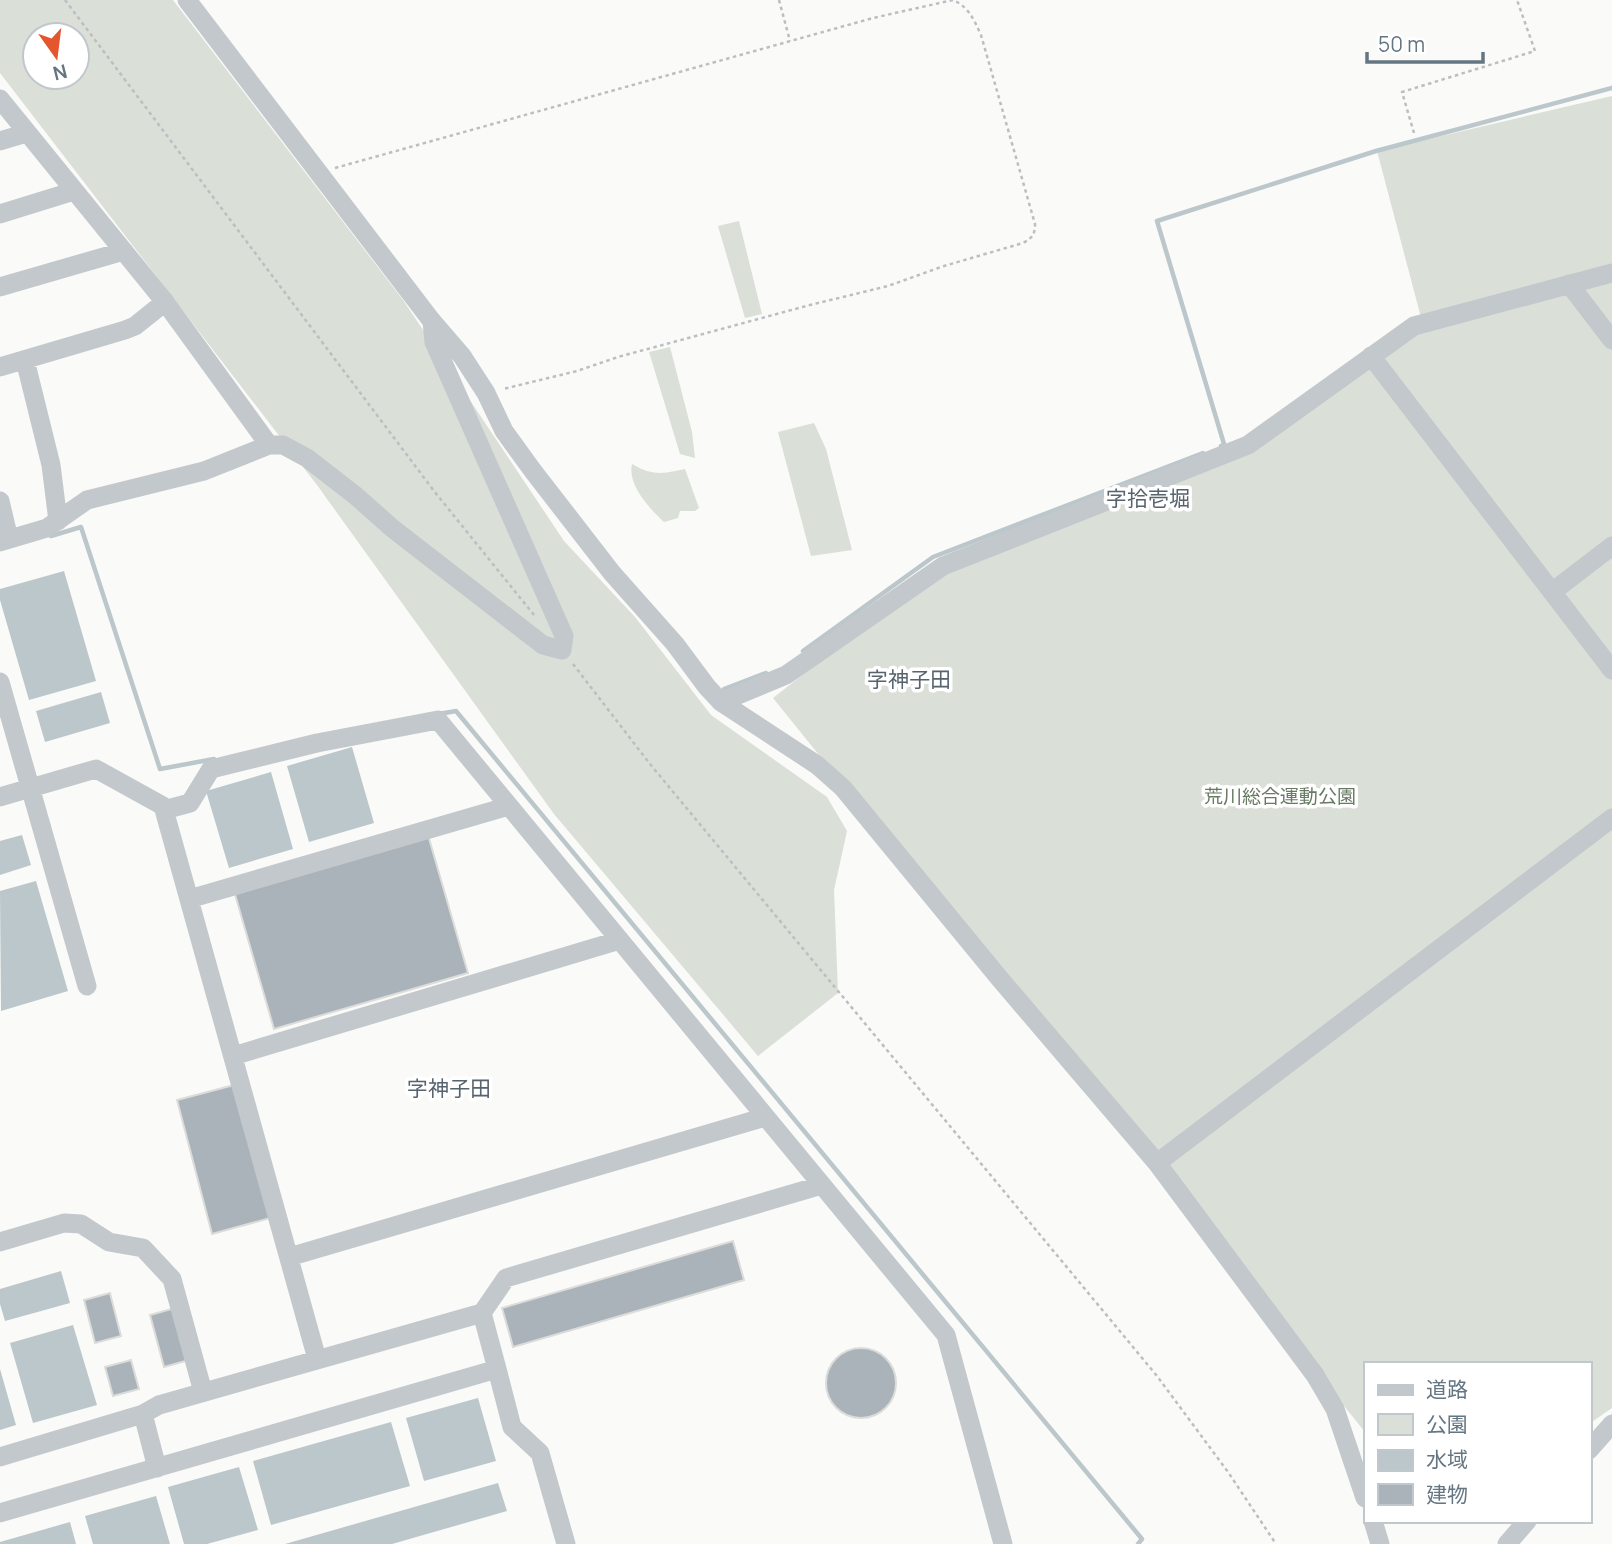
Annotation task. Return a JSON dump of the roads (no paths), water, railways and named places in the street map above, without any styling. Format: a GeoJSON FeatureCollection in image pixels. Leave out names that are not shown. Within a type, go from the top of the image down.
{"type":"FeatureCollection","features":[{"type":"Feature","properties":{"kind":"street"},"geometry":{"type":"LineString","coordinates":[[187,0],[461,356],[486,393],[505,431],[612,573],[675,644],[721,702],[817,765],[843,788],[1000,979],[1157,1163],[1315,1375],[1335,1409],[1364,1495]]}},
{"type":"Feature","properties":{"kind":"street"},"geometry":{"type":"LineString","coordinates":[[0,99],[165,302],[269,445]]}},
{"type":"Feature","properties":{"kind":"street"},"geometry":{"type":"LineString","coordinates":[[0,141],[27,133]]}},
{"type":"Feature","properties":{"kind":"street"},"geometry":{"type":"LineString","coordinates":[[0,214],[74,191]]}},
{"type":"Feature","properties":{"kind":"street"},"geometry":{"type":"LineString","coordinates":[[0,288],[124,251]]}},
{"type":"Feature","properties":{"kind":"street"},"geometry":{"type":"LineString","coordinates":[[721,702],[786,674],[943,566],[1248,445],[1414,326],[1612,273]]}},
{"type":"Feature","properties":{"kind":"street"},"geometry":{"type":"LineString","coordinates":[[1569,284],[1612,340]]}},
{"type":"Feature","properties":{"kind":"street"},"geometry":{"type":"LineString","coordinates":[[1,362],[25,360],[131,328],[165,302]]}},
{"type":"Feature","properties":{"kind":"street"},"geometry":{"type":"LineString","coordinates":[[1,511],[4,541],[44,529],[88,500],[204,471],[269,445],[291,447],[543,645],[562,650],[564,636],[434,342],[431,320]]}},
{"type":"Feature","properties":{"kind":"street"},"geometry":{"type":"LineString","coordinates":[[1371,356],[1612,670]]}},
{"type":"Feature","properties":{"kind":"street"},"geometry":{"type":"LineString","coordinates":[[25,360],[51,465],[58,521]]}},
{"type":"Feature","properties":{"kind":"street"},"geometry":{"type":"LineString","coordinates":[[1552,592],[1612,546]]}},
{"type":"Feature","properties":{"kind":"street"},"geometry":{"type":"LineString","coordinates":[[0,682],[87,986]]}},
{"type":"Feature","properties":{"kind":"street"},"geometry":{"type":"LineString","coordinates":[[164,810],[190,803],[211,769],[317,743],[438,720],[946,1335],[1003,1544]]}},
{"type":"Feature","properties":{"kind":"street"},"geometry":{"type":"LineString","coordinates":[[0,797],[96,769],[163,806],[317,1359]]}},
{"type":"Feature","properties":{"kind":"street"},"geometry":{"type":"LineString","coordinates":[[189,899],[509,806]]}},
{"type":"Feature","properties":{"kind":"street"},"geometry":{"type":"LineString","coordinates":[[1157,1163],[1612,818]]}},
{"type":"Feature","properties":{"kind":"street"},"geometry":{"type":"LineString","coordinates":[[233,1056],[620,940]]}},
{"type":"Feature","properties":{"kind":"street"},"geometry":{"type":"LineString","coordinates":[[289,1256],[765,1116]]}},
{"type":"Feature","properties":{"kind":"street"},"geometry":{"type":"LineString","coordinates":[[0,1457],[143,1414],[159,1405],[482,1313],[506,1278],[822,1185]]}},
{"type":"Feature","properties":{"kind":"street"},"geometry":{"type":"LineString","coordinates":[[0,1242],[64,1223],[81,1224],[109,1242],[143,1248],[172,1279],[203,1392]]}},
{"type":"Feature","properties":{"kind":"street"},"geometry":{"type":"LineString","coordinates":[[482,1313],[512,1427],[540,1453],[566,1544]]}},
{"type":"Feature","properties":{"kind":"street"},"geometry":{"type":"LineString","coordinates":[[0,1513],[497,1369]]}},
{"type":"Feature","properties":{"kind":"street"},"geometry":{"type":"LineString","coordinates":[[143,1414],[157,1468]]}},
{"type":"Feature","properties":{"kind":"street"},"geometry":{"type":"LineString","coordinates":[[1591,1448],[1612,1424]]}},
{"type":"Feature","properties":{"kind":"street"},"geometry":{"type":"LineString","coordinates":[[1374,1523],[1380,1544]]}},
{"type":"Feature","properties":{"kind":"street"},"geometry":{"type":"LineString","coordinates":[[1507,1544],[1525,1523]]}},
{"type":"Feature","properties":{"kind":"water"},"geometry":{"type":"Polygon","coordinates":[[[64,571],[96,681],[29,700],[0,600],[0,589],[64,571]]]}},
{"type":"Feature","properties":{"kind":"water"},"geometry":{"type":"Polygon","coordinates":[[[101,692],[110,723],[45,742],[36,711],[101,692]]]}},
{"type":"Feature","properties":{"kind":"water"},"geometry":{"type":"Polygon","coordinates":[[[352,747],[374,823],[309,842],[287,766],[352,747]]]}},
{"type":"Feature","properties":{"kind":"water"},"geometry":{"type":"Polygon","coordinates":[[[271,772],[293,849],[229,868],[206,791],[271,772]]]}},
{"type":"Feature","properties":{"kind":"water"},"geometry":{"type":"Polygon","coordinates":[[[22,835],[31,865],[0,875],[0,841],[22,835]]]}},
{"type":"Feature","properties":{"kind":"water"},"geometry":{"type":"Polygon","coordinates":[[[36,881],[68,991],[1,1011],[0,891],[36,881]]]}},
{"type":"Feature","properties":{"kind":"water"},"geometry":{"type":"Polygon","coordinates":[[[61,1271],[70,1303],[5,1321],[0,1304],[0,1289],[61,1271]]]}},
{"type":"Feature","properties":{"kind":"water"},"geometry":{"type":"Polygon","coordinates":[[[73,1325],[97,1405],[33,1423],[10,1343],[73,1325]]]}},
{"type":"Feature","properties":{"kind":"water"},"geometry":{"type":"Polygon","coordinates":[[[0,1369],[16,1425],[0,1430],[0,1369]]]}},
{"type":"Feature","properties":{"kind":"water"},"geometry":{"type":"Polygon","coordinates":[[[478,1398],[496,1461],[424,1481],[406,1418],[478,1398]]]}},
{"type":"Feature","properties":{"kind":"water"},"geometry":{"type":"Polygon","coordinates":[[[391,1422],[410,1486],[271,1525],[253,1461],[391,1422]]]}},
{"type":"Feature","properties":{"kind":"water"},"geometry":{"type":"Polygon","coordinates":[[[239,1467],[258,1530],[207,1544],[184,1544],[168,1487],[239,1467]]]}},
{"type":"Feature","properties":{"kind":"water"},"geometry":{"type":"Polygon","coordinates":[[[498,1483],[507,1511],[392,1544],[285,1544],[498,1483]]]}},
{"type":"Feature","properties":{"kind":"water"},"geometry":{"type":"Polygon","coordinates":[[[156,1496],[170,1544],[93,1544],[85,1516],[156,1496]]]}},
{"type":"Feature","properties":{"kind":"water"},"geometry":{"type":"Polygon","coordinates":[[[70,1522],[76,1544],[0,1544],[0,1542],[70,1522]]]}},
{"type":"Feature","properties":{"kind":"waterway"},"geometry":{"type":"LineString","coordinates":[[1221,446],[1224,444],[1157,221],[1376,151],[1612,88]]}},
{"type":"Feature","properties":{"kind":"waterway"},"geometry":{"type":"LineString","coordinates":[[803,651],[933,557],[1203,453]]}},
{"type":"Feature","properties":{"kind":"waterway"},"geometry":{"type":"LineString","coordinates":[[51,536],[81,527],[160,769],[214,759]]}},
{"type":"Feature","properties":{"kind":"waterway"},"geometry":{"type":"LineString","coordinates":[[724,689],[766,673]]}},
{"type":"Feature","properties":{"kind":"waterway"},"geometry":{"type":"LineString","coordinates":[[439,714],[456,711],[1142,1539],[1138,1544]]}},
{"type":"Feature","properties":{"kind":"district","name":"字拾壱堀"},"geometry":{"type":"Point","coordinates":[1148,498]}},
{"type":"Feature","properties":{"kind":"district","name":"字神子田"},"geometry":{"type":"Point","coordinates":[909,679]}},
{"type":"Feature","properties":{"kind":"district","name":"字神子田"},"geometry":{"type":"Point","coordinates":[449,1088]}},
{"type":"Feature","properties":{"kind":"park label","name":"荒川総合運動公園"},"geometry":{"type":"Point","coordinates":[1280,796]}}]}
